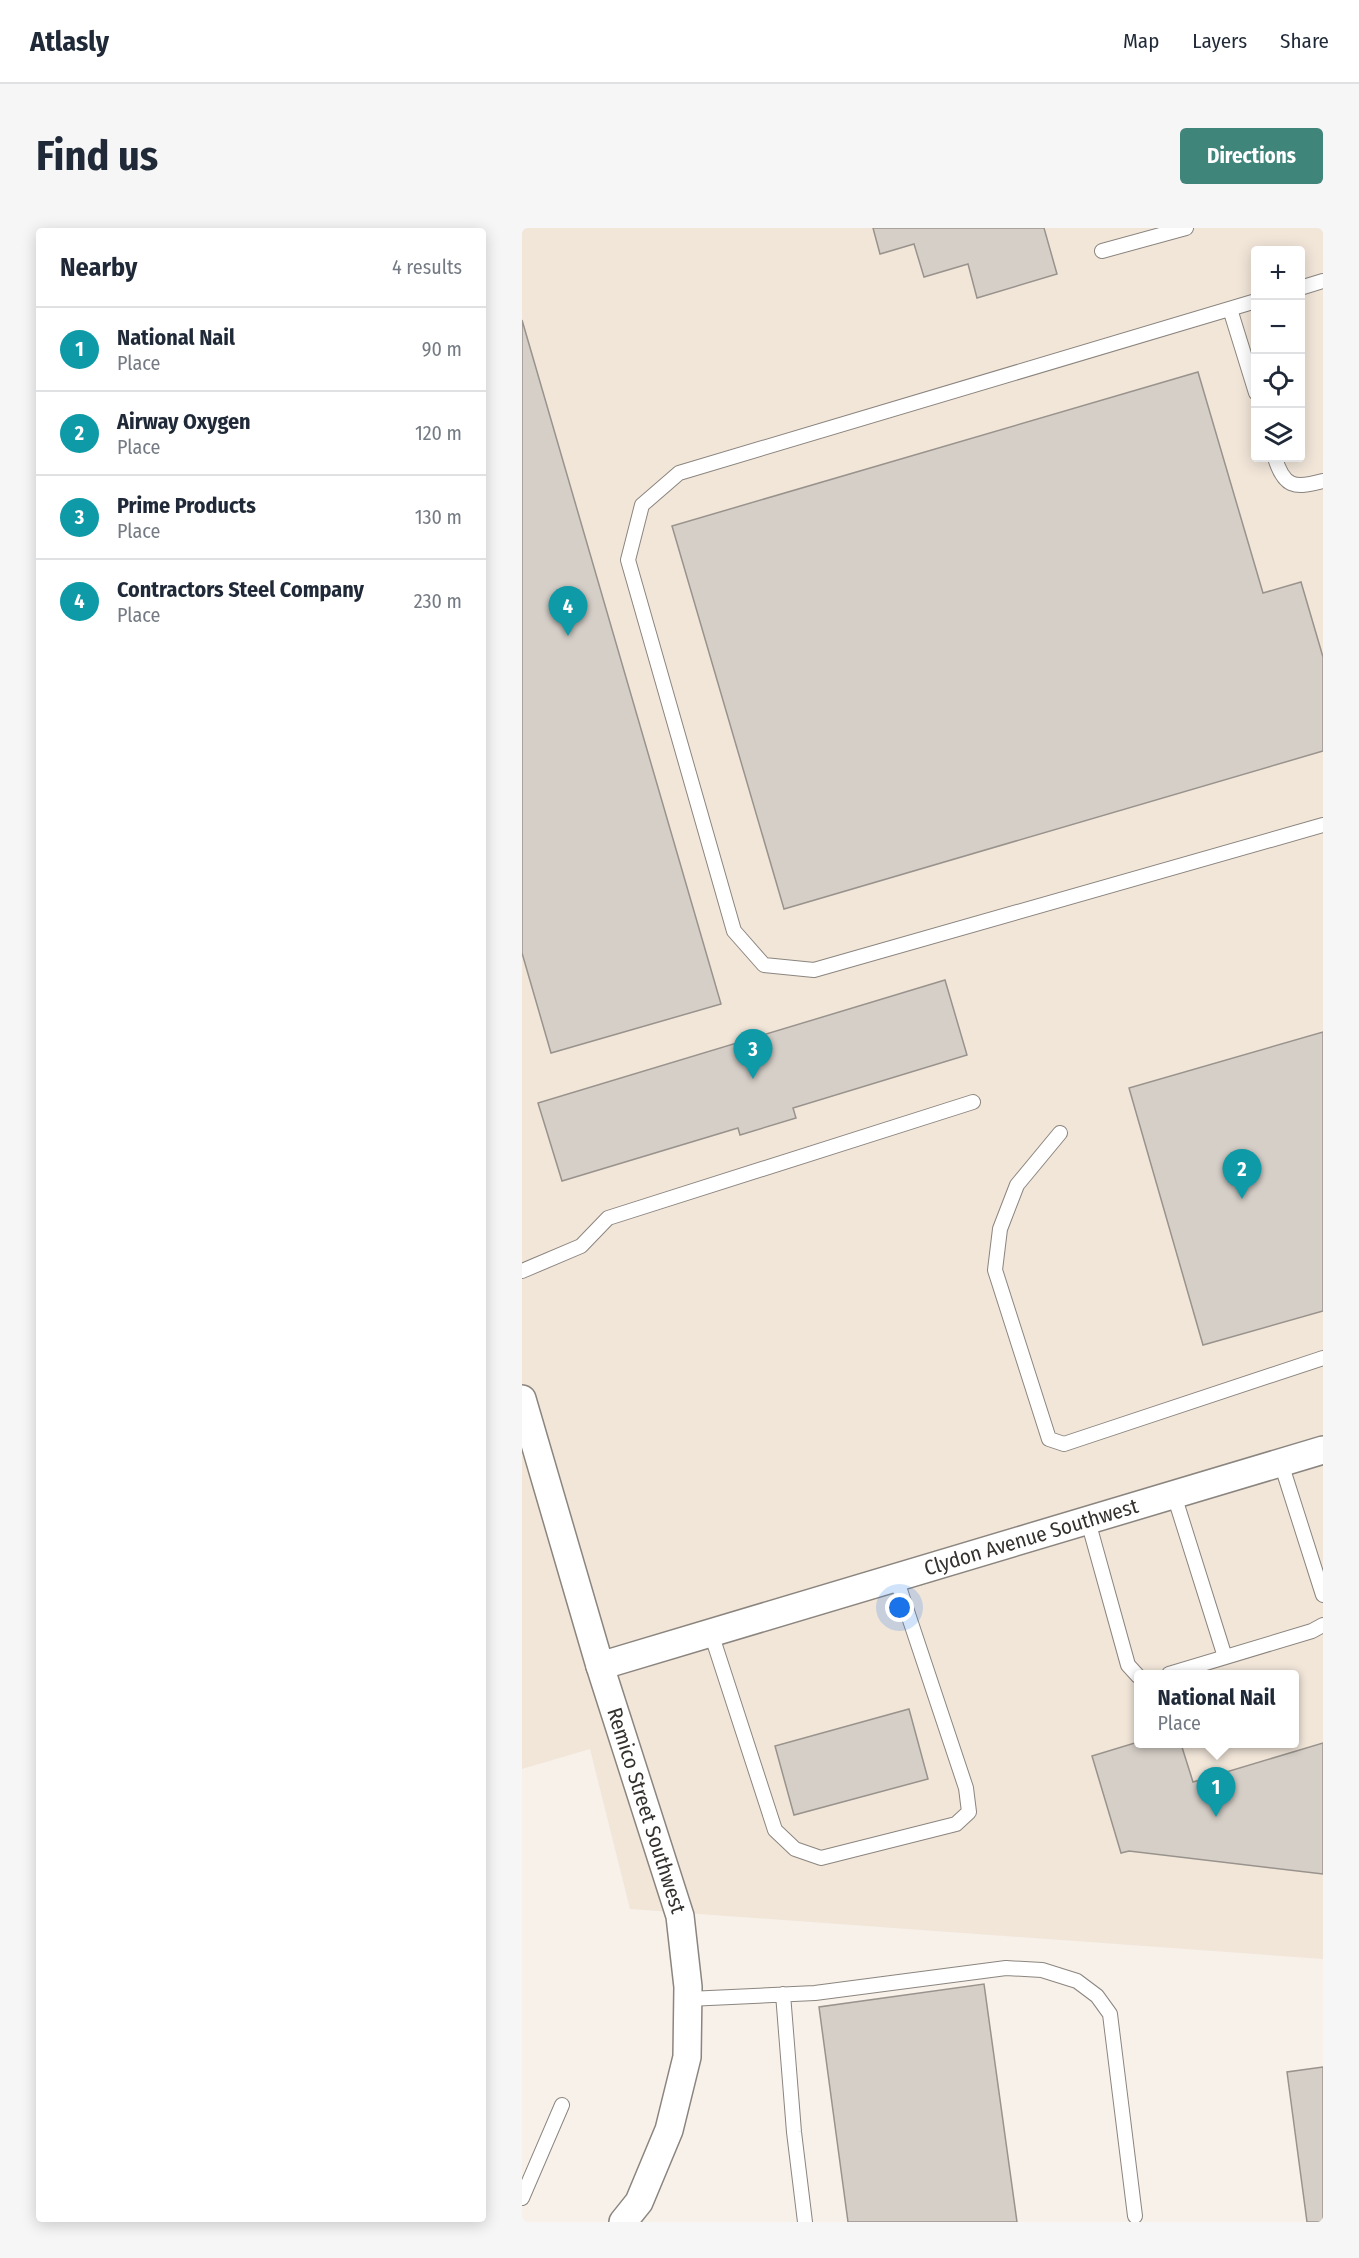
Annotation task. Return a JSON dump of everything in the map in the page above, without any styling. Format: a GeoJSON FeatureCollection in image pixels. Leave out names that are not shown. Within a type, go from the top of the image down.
{"type":"FeatureCollection","features":[{"type":"Feature","properties":{"kind":"street","name":"Remico Street Southwest"},"geometry":{"type":"LineString","coordinates":[[522,1399],[600,1666],[680,1916],[688,1999],[687,2057],[669,2130],[639,2202],[623,2222]]}},
{"type":"Feature","properties":{"kind":"street","name":"Clydon Avenue Southwest"},"geometry":{"type":"LineString","coordinates":[[600,1666],[1323,1450]]}},
{"type":"Feature","properties":{"kind":"lane"},"geometry":{"type":"LineString","coordinates":[[1102,251],[1186,228]]}},
{"type":"Feature","properties":{"kind":"lane"},"geometry":{"type":"LineString","coordinates":[[1305,286],[1323,281]]}},
{"type":"Feature","properties":{"kind":"lane"},"geometry":{"type":"LineString","coordinates":[[1251,303],[679,473],[642,505],[628,560],[734,931],[764,965],[814,970],[1323,825]]}},
{"type":"Feature","properties":{"kind":"lane"},"geometry":{"type":"LineString","coordinates":[[1230,309],[1251,377]]}},
{"type":"Feature","properties":{"kind":"lane"},"geometry":{"type":"LineString","coordinates":[[1276,462],[1281,476],[1293,484],[1323,480]]}},
{"type":"Feature","properties":{"kind":"lane"},"geometry":{"type":"LineString","coordinates":[[522,1271],[580,1246],[608,1218],[973,1102]]}},
{"type":"Feature","properties":{"kind":"lane"},"geometry":{"type":"LineString","coordinates":[[1060,1133],[1017,1185],[1000,1229],[995,1270],[1049,1439],[1064,1444],[1323,1358]]}},
{"type":"Feature","properties":{"kind":"lane"},"geometry":{"type":"LineString","coordinates":[[1281,1463],[1323,1595]]}},
{"type":"Feature","properties":{"kind":"lane"},"geometry":{"type":"LineString","coordinates":[[1174,1495],[1225,1658]]}},
{"type":"Feature","properties":{"kind":"lane"},"geometry":{"type":"LineString","coordinates":[[1088,1521],[1128,1665],[1134,1672]]}},
{"type":"Feature","properties":{"kind":"lane"},"geometry":{"type":"LineString","coordinates":[[711,1633],[775,1830],[795,1849],[821,1858],[956,1824],[969,1812],[966,1788],[896,1578]]}},
{"type":"Feature","properties":{"kind":"lane"},"geometry":{"type":"LineString","coordinates":[[1183,1670],[1312,1631],[1323,1624]]}},
{"type":"Feature","properties":{"kind":"lane"},"geometry":{"type":"LineString","coordinates":[[688,1999],[814,1993],[1006,1968],[1042,1970],[1077,1981],[1097,1996],[1110,2014],[1135,2216]]}},
{"type":"Feature","properties":{"kind":"lane"},"geometry":{"type":"LineString","coordinates":[[783,1994],[794,2132],[805,2222]]}},
{"type":"Feature","properties":{"kind":"lane"},"geometry":{"type":"LineString","coordinates":[[522,2198],[562,2105]]}},
{"type":"Feature","properties":{"kind":"shaded area"},"geometry":{"type":"Polygon","coordinates":[[[522,228],[1323,228],[1323,1959],[630,1909],[590,1749],[522,1769],[522,228]]]}},
{"type":"Feature","properties":{"kind":"building"},"geometry":{"type":"Polygon","coordinates":[[[873,228],[1044,228],[1057,274],[977,298],[968,264],[924,277],[914,244],[880,254],[873,228]]]}},
{"type":"Feature","properties":{"kind":"building"},"geometry":{"type":"Polygon","coordinates":[[[522,320],[721,1004],[551,1053],[522,953],[522,320]]]}},
{"type":"Feature","properties":{"kind":"building"},"geometry":{"type":"Polygon","coordinates":[[[1198,372],[1263,593],[1301,582],[1323,657],[1323,751],[784,909],[672,526],[1198,372]]]}},
{"type":"Feature","properties":{"kind":"building"},"geometry":{"type":"Polygon","coordinates":[[[945,980],[967,1055],[793,1108],[796,1118],[740,1135],[738,1128],[562,1181],[538,1103],[945,980]]]}},
{"type":"Feature","properties":{"kind":"building"},"geometry":{"type":"Polygon","coordinates":[[[1323,1032],[1323,1311],[1203,1345],[1129,1088],[1323,1032]]]}},
{"type":"Feature","properties":{"kind":"building"},"geometry":{"type":"Polygon","coordinates":[[[909,1709],[928,1779],[794,1815],[775,1746],[909,1709]]]}},
{"type":"Feature","properties":{"kind":"building"},"geometry":{"type":"Polygon","coordinates":[[[1134,1743],[1134,1748],[1182,1748],[1193,1782],[1323,1743],[1323,1874],[1129,1851],[1121,1853],[1092,1756],[1134,1743]]]}},
{"type":"Feature","properties":{"kind":"building"},"geometry":{"type":"Polygon","coordinates":[[[984,1984],[1017,2222],[848,2222],[819,2007],[984,1984]]]}},
{"type":"Feature","properties":{"kind":"building"},"geometry":{"type":"Polygon","coordinates":[[[1323,2067],[1323,2222],[1307,2222],[1287,2072],[1323,2067]]]}},
{"type":"Feature","properties":{"kind":"place","name":"Contractors Steel Company"},"geometry":{"type":"Point","coordinates":[568,636]}},
{"type":"Feature","properties":{"kind":"place","name":"Prime Products"},"geometry":{"type":"Point","coordinates":[753,1079]}},
{"type":"Feature","properties":{"kind":"place","name":"Airway Oxygen"},"geometry":{"type":"Point","coordinates":[1242,1199]}},
{"type":"Feature","properties":{"kind":"place","name":"National Nail"},"geometry":{"type":"Point","coordinates":[1216,1817]}}]}
